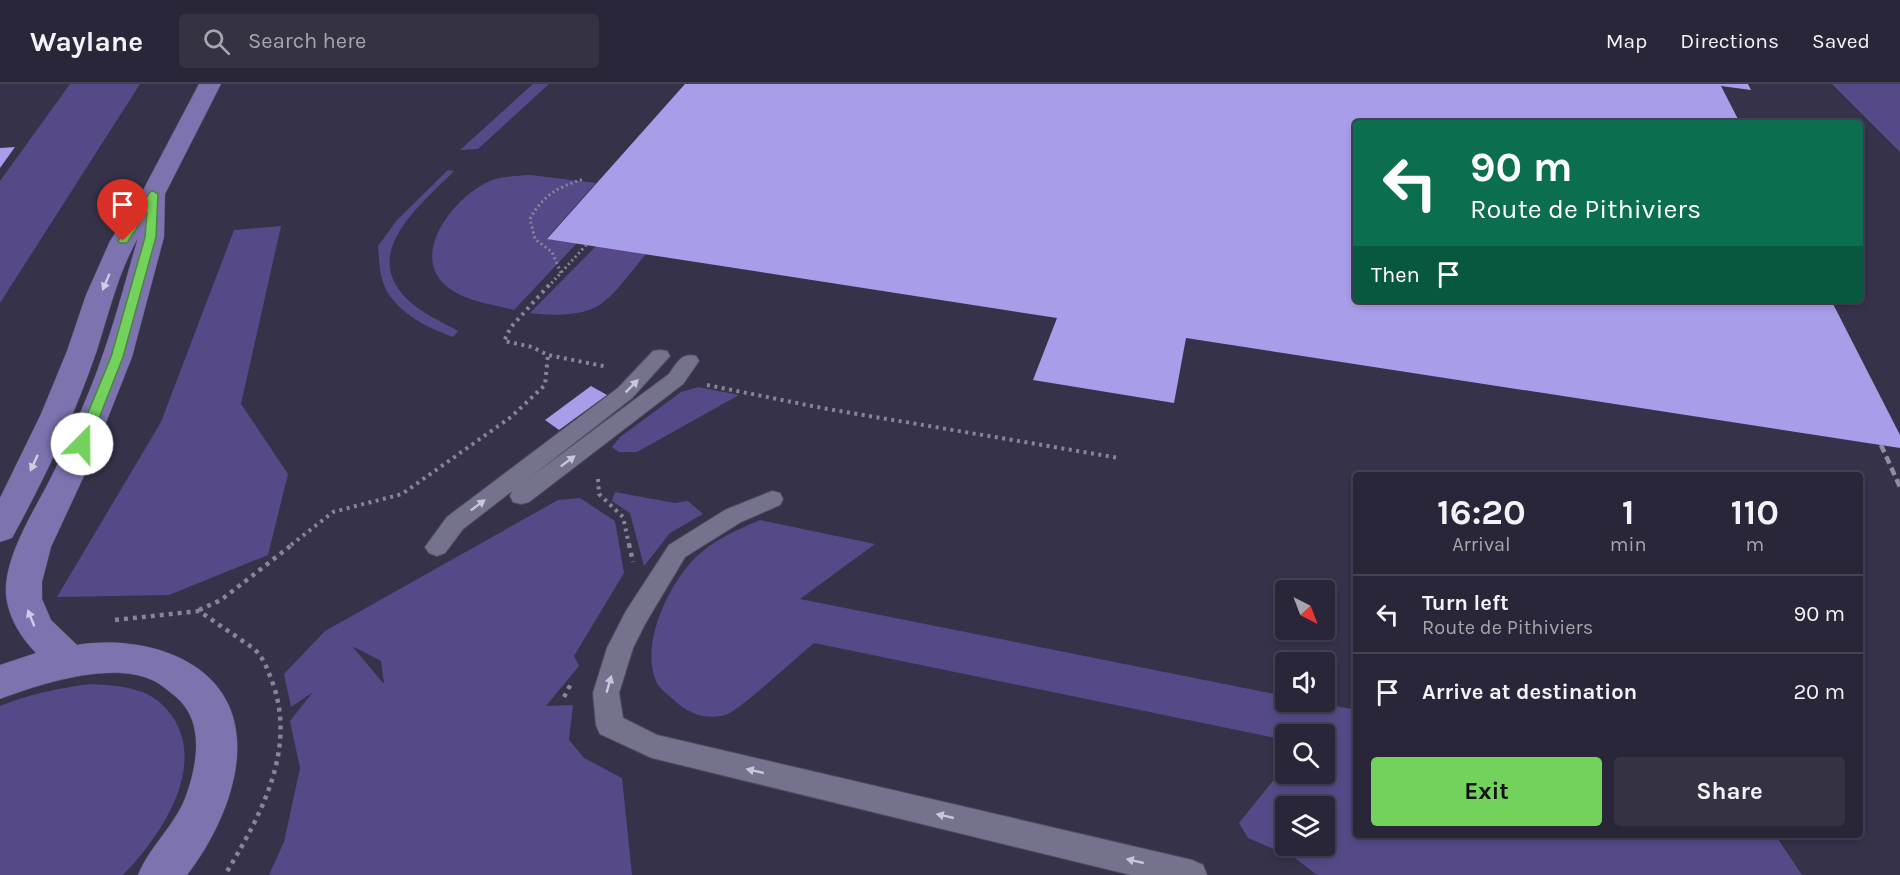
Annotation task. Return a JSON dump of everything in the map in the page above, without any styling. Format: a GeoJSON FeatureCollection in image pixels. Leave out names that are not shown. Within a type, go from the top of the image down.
{"type":"FeatureCollection","features":[{"type":"Feature","properties":{"kind":"main road"},"geometry":{"type":"LineString","coordinates":[[0,529],[29,475],[57,414],[82,351],[100,295],[123,241],[153,194],[210,84]]}},
{"type":"Feature","properties":{"kind":"main road"},"geometry":{"type":"LineString","coordinates":[[69,662],[36,629],[24,599],[24,582],[34,547],[75,463],[117,357],[151,237],[153,194]]}},
{"type":"Feature","properties":{"kind":"main road"},"geometry":{"type":"LineString","coordinates":[[0,682],[22,673],[69,662],[104,658],[136,660],[167,669],[192,684],[209,706],[218,734],[217,763],[209,795],[193,830],[160,875]]}},
{"type":"Feature","properties":{"kind":"lane"},"geometry":{"type":"LineString","coordinates":[[437,546],[455,523],[625,393],[660,356]]}},
{"type":"Feature","properties":{"kind":"lane"},"geometry":{"type":"LineString","coordinates":[[521,496],[676,379],[689,361]]}},
{"type":"Feature","properties":{"kind":"lane"},"geometry":{"type":"LineString","coordinates":[[772,499],[733,516],[677,551],[634,618],[620,648],[606,693],[610,725],[652,746],[1192,875]]}},
{"type":"Feature","properties":{"kind":"path"},"geometry":{"type":"LineString","coordinates":[[561,273],[552,252],[535,239],[530,219],[540,199],[553,189],[584,179]]}},
{"type":"Feature","properties":{"kind":"path"},"geometry":{"type":"LineString","coordinates":[[588,243],[511,327],[504,341],[532,347],[548,355],[645,373]]}},
{"type":"Feature","properties":{"kind":"path"},"geometry":{"type":"LineString","coordinates":[[199,610],[221,600],[333,512],[402,494],[511,417],[545,385],[548,355]]}},
{"type":"Feature","properties":{"kind":"path"},"geometry":{"type":"LineString","coordinates":[[676,379],[822,408],[1119,458]]}},
{"type":"Feature","properties":{"kind":"path"},"geometry":{"type":"LineString","coordinates":[[598,479],[599,494],[623,517],[635,571]]}},
{"type":"Feature","properties":{"kind":"path"},"geometry":{"type":"LineString","coordinates":[[225,875],[251,833],[272,781],[282,723],[277,689],[267,668]]}},
{"type":"Feature","properties":{"kind":"path"},"geometry":{"type":"LineString","coordinates":[[564,697],[575,678]]}},
{"type":"Feature","properties":{"kind":"shaded area"},"geometry":{"type":"Polygon","coordinates":[[[70,84],[140,84],[0,303],[0,181],[70,84]]]}},
{"type":"Feature","properties":{"kind":"shaded area"},"geometry":{"type":"Polygon","coordinates":[[[533,84],[549,84],[478,149],[460,150],[533,84]]]}},
{"type":"Feature","properties":{"kind":"shaded area"},"geometry":{"type":"Polygon","coordinates":[[[1832,84],[1900,84],[1900,152],[1832,84]]]}},
{"type":"Feature","properties":{"kind":"shaded area"},"geometry":{"type":"Polygon","coordinates":[[[448,170],[454,171],[426,198],[400,230],[392,247],[390,264],[394,281],[407,299],[425,313],[458,331],[453,337],[420,322],[393,299],[382,279],[378,246],[397,220],[448,170]]]}},
{"type":"Feature","properties":{"kind":"shaded area"},"geometry":{"type":"Polygon","coordinates":[[[530,175],[596,183],[547,238],[578,242],[514,310],[475,301],[453,291],[439,278],[433,263],[433,247],[449,215],[475,189],[490,181],[530,175]]]}},
{"type":"Feature","properties":{"kind":"shaded area"},"geometry":{"type":"Polygon","coordinates":[[[281,226],[241,404],[288,474],[268,555],[169,595],[57,597],[161,422],[234,230],[281,226]]]}},
{"type":"Feature","properties":{"kind":"shaded area"},"geometry":{"type":"Polygon","coordinates":[[[597,245],[646,254],[617,289],[599,306],[570,314],[530,313],[597,245]]]}},
{"type":"Feature","properties":{"kind":"shaded area"},"geometry":{"type":"Polygon","coordinates":[[[698,387],[739,395],[637,452],[619,452],[612,447],[620,437],[681,392],[698,387]]]}},
{"type":"Feature","properties":{"kind":"shaded area"},"geometry":{"type":"Polygon","coordinates":[[[615,492],[675,503],[688,501],[703,514],[670,533],[644,566],[630,513],[612,501],[615,492]]]}},
{"type":"Feature","properties":{"kind":"shaded area"},"geometry":{"type":"Polygon","coordinates":[[[580,498],[615,521],[624,573],[574,656],[579,666],[546,706],[573,705],[569,740],[584,758],[622,778],[632,875],[269,875],[284,842],[300,768],[290,721],[313,692],[291,707],[284,674],[325,631],[558,500],[580,498]],[[352,646],[384,683],[381,661],[352,646]]]}},
{"type":"Feature","properties":{"kind":"shaded area"},"geometry":{"type":"Polygon","coordinates":[[[760,520],[875,544],[800,599],[1275,694],[1275,712],[1335,712],[1335,706],[1353,709],[1353,838],[1777,838],[1802,875],[1317,875],[1290,856],[1335,856],[1335,796],[1275,796],[1275,849],[1248,838],[1239,823],[1275,778],[1275,784],[1335,784],[1335,724],[1275,724],[1275,738],[814,643],[732,712],[711,717],[698,715],[680,706],[657,684],[652,666],[652,650],[655,632],[667,598],[686,568],[711,545],[726,535],[760,520]]]}},
{"type":"Feature","properties":{"kind":"shaded area"},"geometry":{"type":"Polygon","coordinates":[[[91,684],[125,687],[145,693],[153,697],[172,716],[182,736],[185,758],[182,779],[164,822],[151,842],[123,875],[0,875],[0,706],[45,692],[91,684]]]}},
{"type":"Feature","properties":{"kind":"building"},"geometry":{"type":"Polygon","coordinates":[[[685,84],[1748,84],[1751,90],[1721,86],[1738,120],[1353,120],[1353,303],[1833,303],[1900,435],[1900,448],[1186,338],[1174,403],[1033,380],[1057,318],[547,239],[685,84]]]}},
{"type":"Feature","properties":{"kind":"building"},"geometry":{"type":"Polygon","coordinates":[[[15,147],[0,168],[0,148],[15,147]]]}},
{"type":"Feature","properties":{"kind":"building"},"geometry":{"type":"Polygon","coordinates":[[[591,386],[607,395],[559,430],[545,420],[591,386]]]}},
{"type":"Feature","properties":{"kind":"railway"},"geometry":{"type":"LineString","coordinates":[[1881,445],[1900,487]]}},
{"type":"Feature","properties":{"kind":"route"},"geometry":{"type":"LineString","coordinates":[[82,444],[117,357],[151,237],[153,194],[123,241]]}}]}
